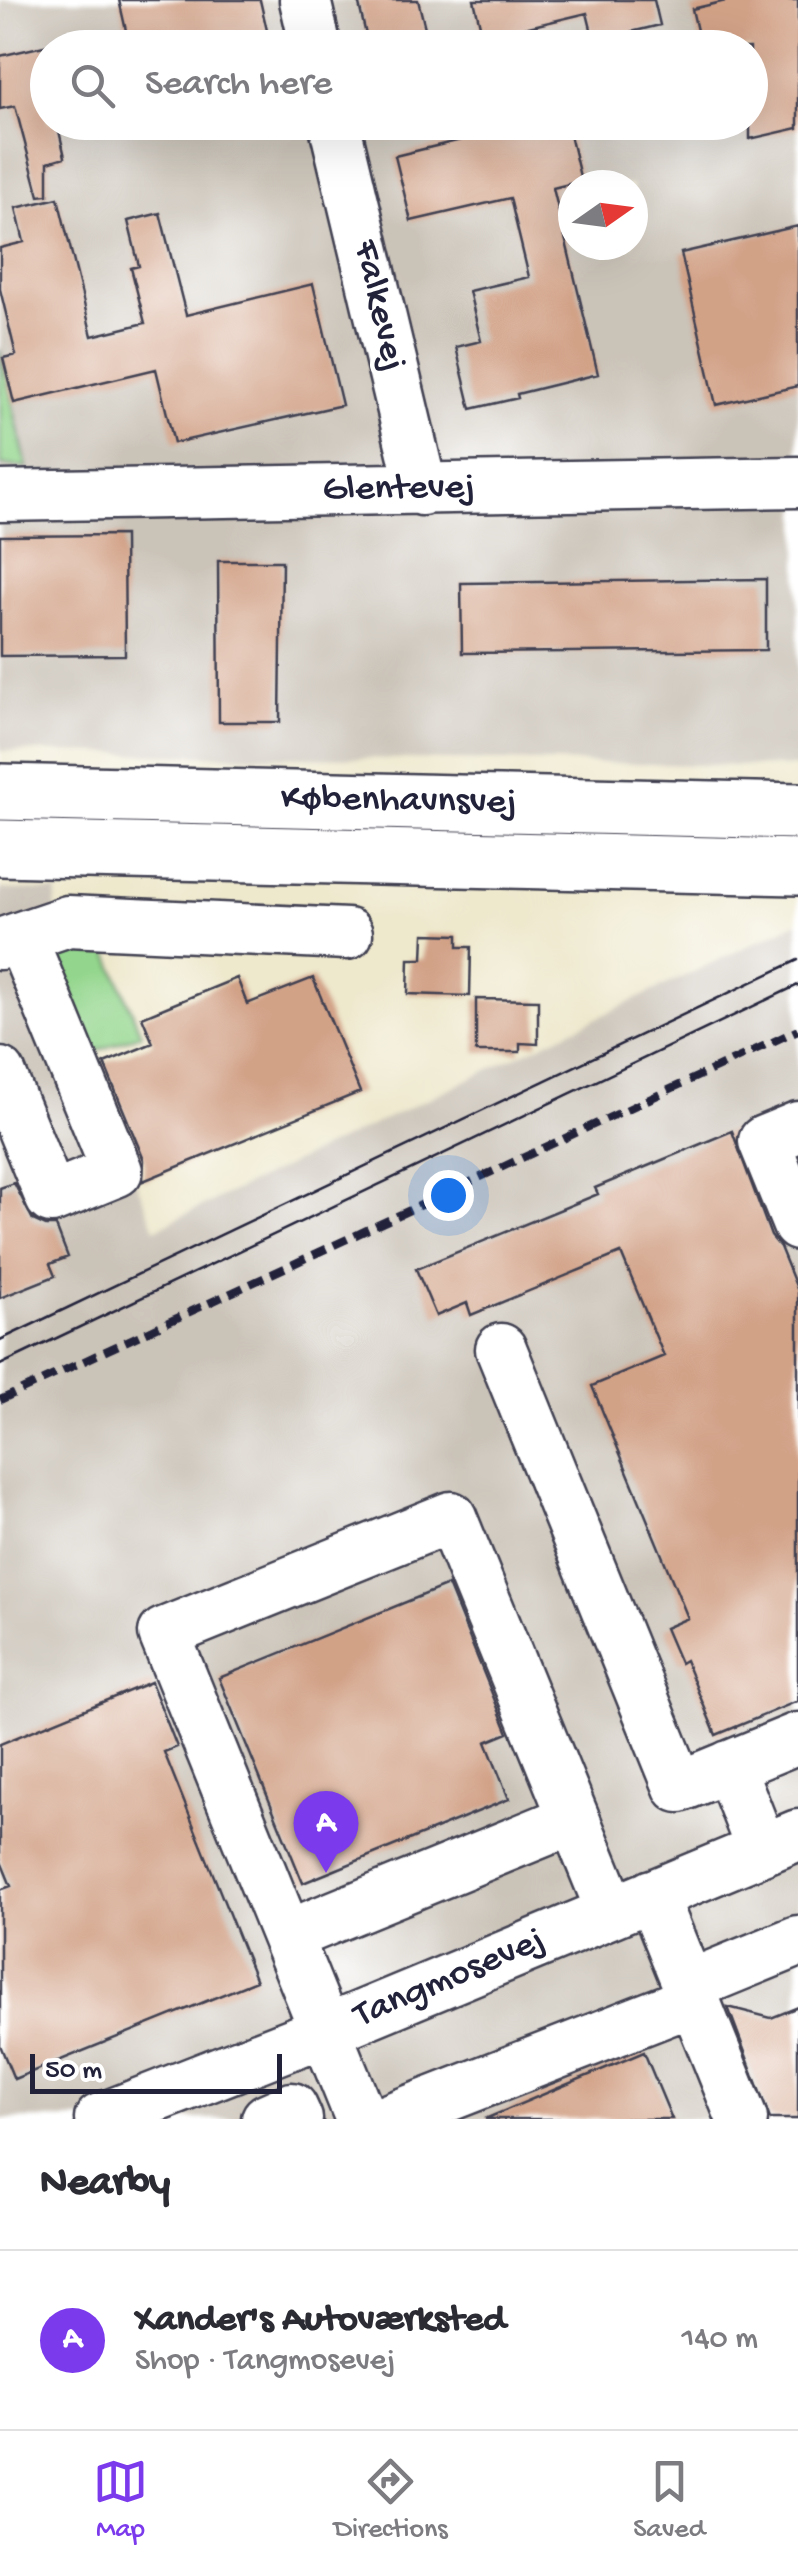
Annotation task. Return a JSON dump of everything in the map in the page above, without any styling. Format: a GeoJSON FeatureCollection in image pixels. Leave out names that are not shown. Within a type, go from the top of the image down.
{"type":"FeatureCollection","features":[{"type":"Feature","properties":{"kind":"main road","name":"Københavnsvej"},"geometry":{"type":"LineString","coordinates":[[0,792],[798,811]]}},
{"type":"Feature","properties":{"kind":"main road","name":"Københavnsvej"},"geometry":{"type":"LineString","coordinates":[[0,848],[798,867]]}},
{"type":"Feature","properties":{"kind":"street"},"geometry":{"type":"LineString","coordinates":[[305,0],[312,30]]}},
{"type":"Feature","properties":{"kind":"street","name":"Falkevej"},"geometry":{"type":"LineString","coordinates":[[338,140],[422,490]]}},
{"type":"Feature","properties":{"kind":"street","name":"Glentevej"},"geometry":{"type":"LineString","coordinates":[[0,496],[798,482]]}},
{"type":"Feature","properties":{"kind":"street"},"geometry":{"type":"LineString","coordinates":[[0,1073],[51,1198],[117,1170],[11,940],[68,921],[347,934]]}},
{"type":"Feature","properties":{"kind":"street"},"geometry":{"type":"LineString","coordinates":[[798,1127],[764,1142],[798,1224]]}},
{"type":"Feature","properties":{"kind":"street"},"geometry":{"type":"LineString","coordinates":[[501,1350],[679,1786],[798,1738]]}},
{"type":"Feature","properties":{"kind":"street"},"geometry":{"type":"LineString","coordinates":[[361,2119],[164,1634],[451,1517],[573,1818],[691,1993],[742,2119]]}},
{"type":"Feature","properties":{"kind":"street"},"geometry":{"type":"LineString","coordinates":[[729,1766],[780,1842]]}},
{"type":"Feature","properties":{"kind":"street"},"geometry":{"type":"LineString","coordinates":[[287,1936],[573,1818]]}},
{"type":"Feature","properties":{"kind":"street","name":"Tangmosevej"},"geometry":{"type":"LineString","coordinates":[[100,2119],[325,2031],[780,1842]]}},
{"type":"Feature","properties":{"kind":"street"},"geometry":{"type":"LineString","coordinates":[[389,2119],[691,1993],[798,1942]]}},
{"type":"Feature","properties":{"kind":"street"},"geometry":{"type":"LineString","coordinates":[[267,2119],[292,2108],[297,2119]]}},
{"type":"Feature","properties":{"kind":"shaded area"},"geometry":{"type":"Polygon","coordinates":[[[0,0],[798,0],[798,767],[0,751],[0,0]]]}},
{"type":"Feature","properties":{"kind":"shaded area"},"geometry":{"type":"Polygon","coordinates":[[[0,889],[57,891],[48,961],[155,1229],[798,922],[798,2119],[0,2119],[0,889]]]}},
{"type":"Feature","properties":{"kind":"green space"},"geometry":{"type":"Polygon","coordinates":[[[0,350],[27,467],[0,465],[0,350]]]}},
{"type":"Feature","properties":{"kind":"green space"},"geometry":{"type":"Polygon","coordinates":[[[103,940],[141,1034],[90,1054],[52,961],[103,940]]]}},
{"type":"Feature","properties":{"kind":"building"},"geometry":{"type":"Polygon","coordinates":[[[119,0],[260,0],[267,30],[126,30],[119,0]]]}},
{"type":"Feature","properties":{"kind":"building"},"geometry":{"type":"Polygon","coordinates":[[[358,0],[418,0],[426,30],[365,30],[358,0]]]}},
{"type":"Feature","properties":{"kind":"building"},"geometry":{"type":"Polygon","coordinates":[[[474,0],[654,0],[660,25],[639,30],[591,30],[587,13],[516,30],[481,30],[474,0]]]}},
{"type":"Feature","properties":{"kind":"building"},"geometry":{"type":"Polygon","coordinates":[[[730,0],[798,0],[798,128],[768,135],[768,30],[697,30],[692,9],[730,0]]]}},
{"type":"Feature","properties":{"kind":"building"},"geometry":{"type":"Polygon","coordinates":[[[30,49],[30,140],[61,140],[65,157],[48,162],[48,195],[39,196],[15,106],[0,109],[0,56],[30,49]]]}},
{"type":"Feature","properties":{"kind":"building"},"geometry":{"type":"Polygon","coordinates":[[[461,140],[571,140],[578,170],[558,170],[558,187],[553,188],[558,209],[558,260],[570,260],[598,374],[471,409],[456,347],[481,341],[469,291],[529,277],[510,198],[411,221],[395,156],[461,140]]]}},
{"type":"Feature","properties":{"kind":"building"},"geometry":{"type":"Polygon","coordinates":[[[58,198],[92,336],[145,323],[131,268],[139,266],[128,221],[160,213],[186,315],[313,284],[342,405],[174,443],[156,369],[14,403],[3,358],[16,355],[0,289],[0,248],[24,242],[16,208],[58,198]]]}},
{"type":"Feature","properties":{"kind":"building"},"geometry":{"type":"Polygon","coordinates":[[[798,226],[798,386],[716,405],[681,253],[798,226]]]}},
{"type":"Feature","properties":{"kind":"building"},"geometry":{"type":"Polygon","coordinates":[[[124,535],[125,655],[0,656],[0,536],[124,535]]]}},
{"type":"Feature","properties":{"kind":"building"},"geometry":{"type":"Polygon","coordinates":[[[218,561],[282,561],[280,722],[219,722],[218,561]]]}},
{"type":"Feature","properties":{"kind":"building"},"geometry":{"type":"Polygon","coordinates":[[[766,579],[766,650],[462,653],[461,583],[766,579]]]}},
{"type":"Feature","properties":{"kind":"building"},"geometry":{"type":"Polygon","coordinates":[[[424,934],[458,935],[458,947],[471,947],[470,996],[408,994],[409,959],[423,959],[424,934]]]}},
{"type":"Feature","properties":{"kind":"building"},"geometry":{"type":"Polygon","coordinates":[[[237,978],[247,1004],[313,978],[360,1092],[143,1181],[144,1160],[104,1063],[153,1043],[142,1017],[237,978]]]}},
{"type":"Feature","properties":{"kind":"building"},"geometry":{"type":"Polygon","coordinates":[[[476,999],[538,1000],[538,1044],[520,1043],[520,1052],[476,1052],[476,999]]]}},
{"type":"Feature","properties":{"kind":"building"},"geometry":{"type":"Polygon","coordinates":[[[732,1131],[771,1236],[780,1247],[798,1291],[798,1701],[716,1735],[685,1660],[680,1663],[665,1628],[688,1618],[592,1386],[664,1356],[621,1253],[471,1315],[467,1303],[436,1316],[416,1269],[598,1194],[595,1188],[732,1131]]]}},
{"type":"Feature","properties":{"kind":"building"},"geometry":{"type":"Polygon","coordinates":[[[14,1183],[33,1220],[56,1226],[68,1257],[50,1264],[55,1276],[0,1298],[0,1188],[14,1183]]]}},
{"type":"Feature","properties":{"kind":"building"},"geometry":{"type":"Polygon","coordinates":[[[448,1585],[508,1733],[486,1742],[509,1799],[303,1883],[219,1678],[448,1585]]]}},
{"type":"Feature","properties":{"kind":"building"},"geometry":{"type":"Polygon","coordinates":[[[151,1682],[177,1747],[164,1752],[256,1981],[14,2079],[0,2045],[0,1890],[11,1886],[0,1859],[0,1744],[151,1682]]]}},
{"type":"Feature","properties":{"kind":"building"},"geometry":{"type":"Polygon","coordinates":[[[728,2007],[771,2018],[798,2007],[798,2119],[770,2119],[728,2007]]]}},
{"type":"Feature","properties":{"kind":"building"},"geometry":{"type":"Polygon","coordinates":[[[644,2052],[672,2119],[485,2119],[644,2052]]]}},
{"type":"Feature","properties":{"kind":"tram line"},"geometry":{"type":"LineString","coordinates":[[0,1340],[798,960]]}},
{"type":"Feature","properties":{"kind":"tram line"},"geometry":{"type":"LineString","coordinates":[[0,1365],[798,985]]}},
{"type":"Feature","properties":{"kind":"railway"},"geometry":{"type":"LineString","coordinates":[[0,1400],[798,1030]]}},
{"type":"Feature","properties":{"kind":"place","name":"Xander's Autoværksted"},"geometry":{"type":"Point","coordinates":[326,1873]}}]}
